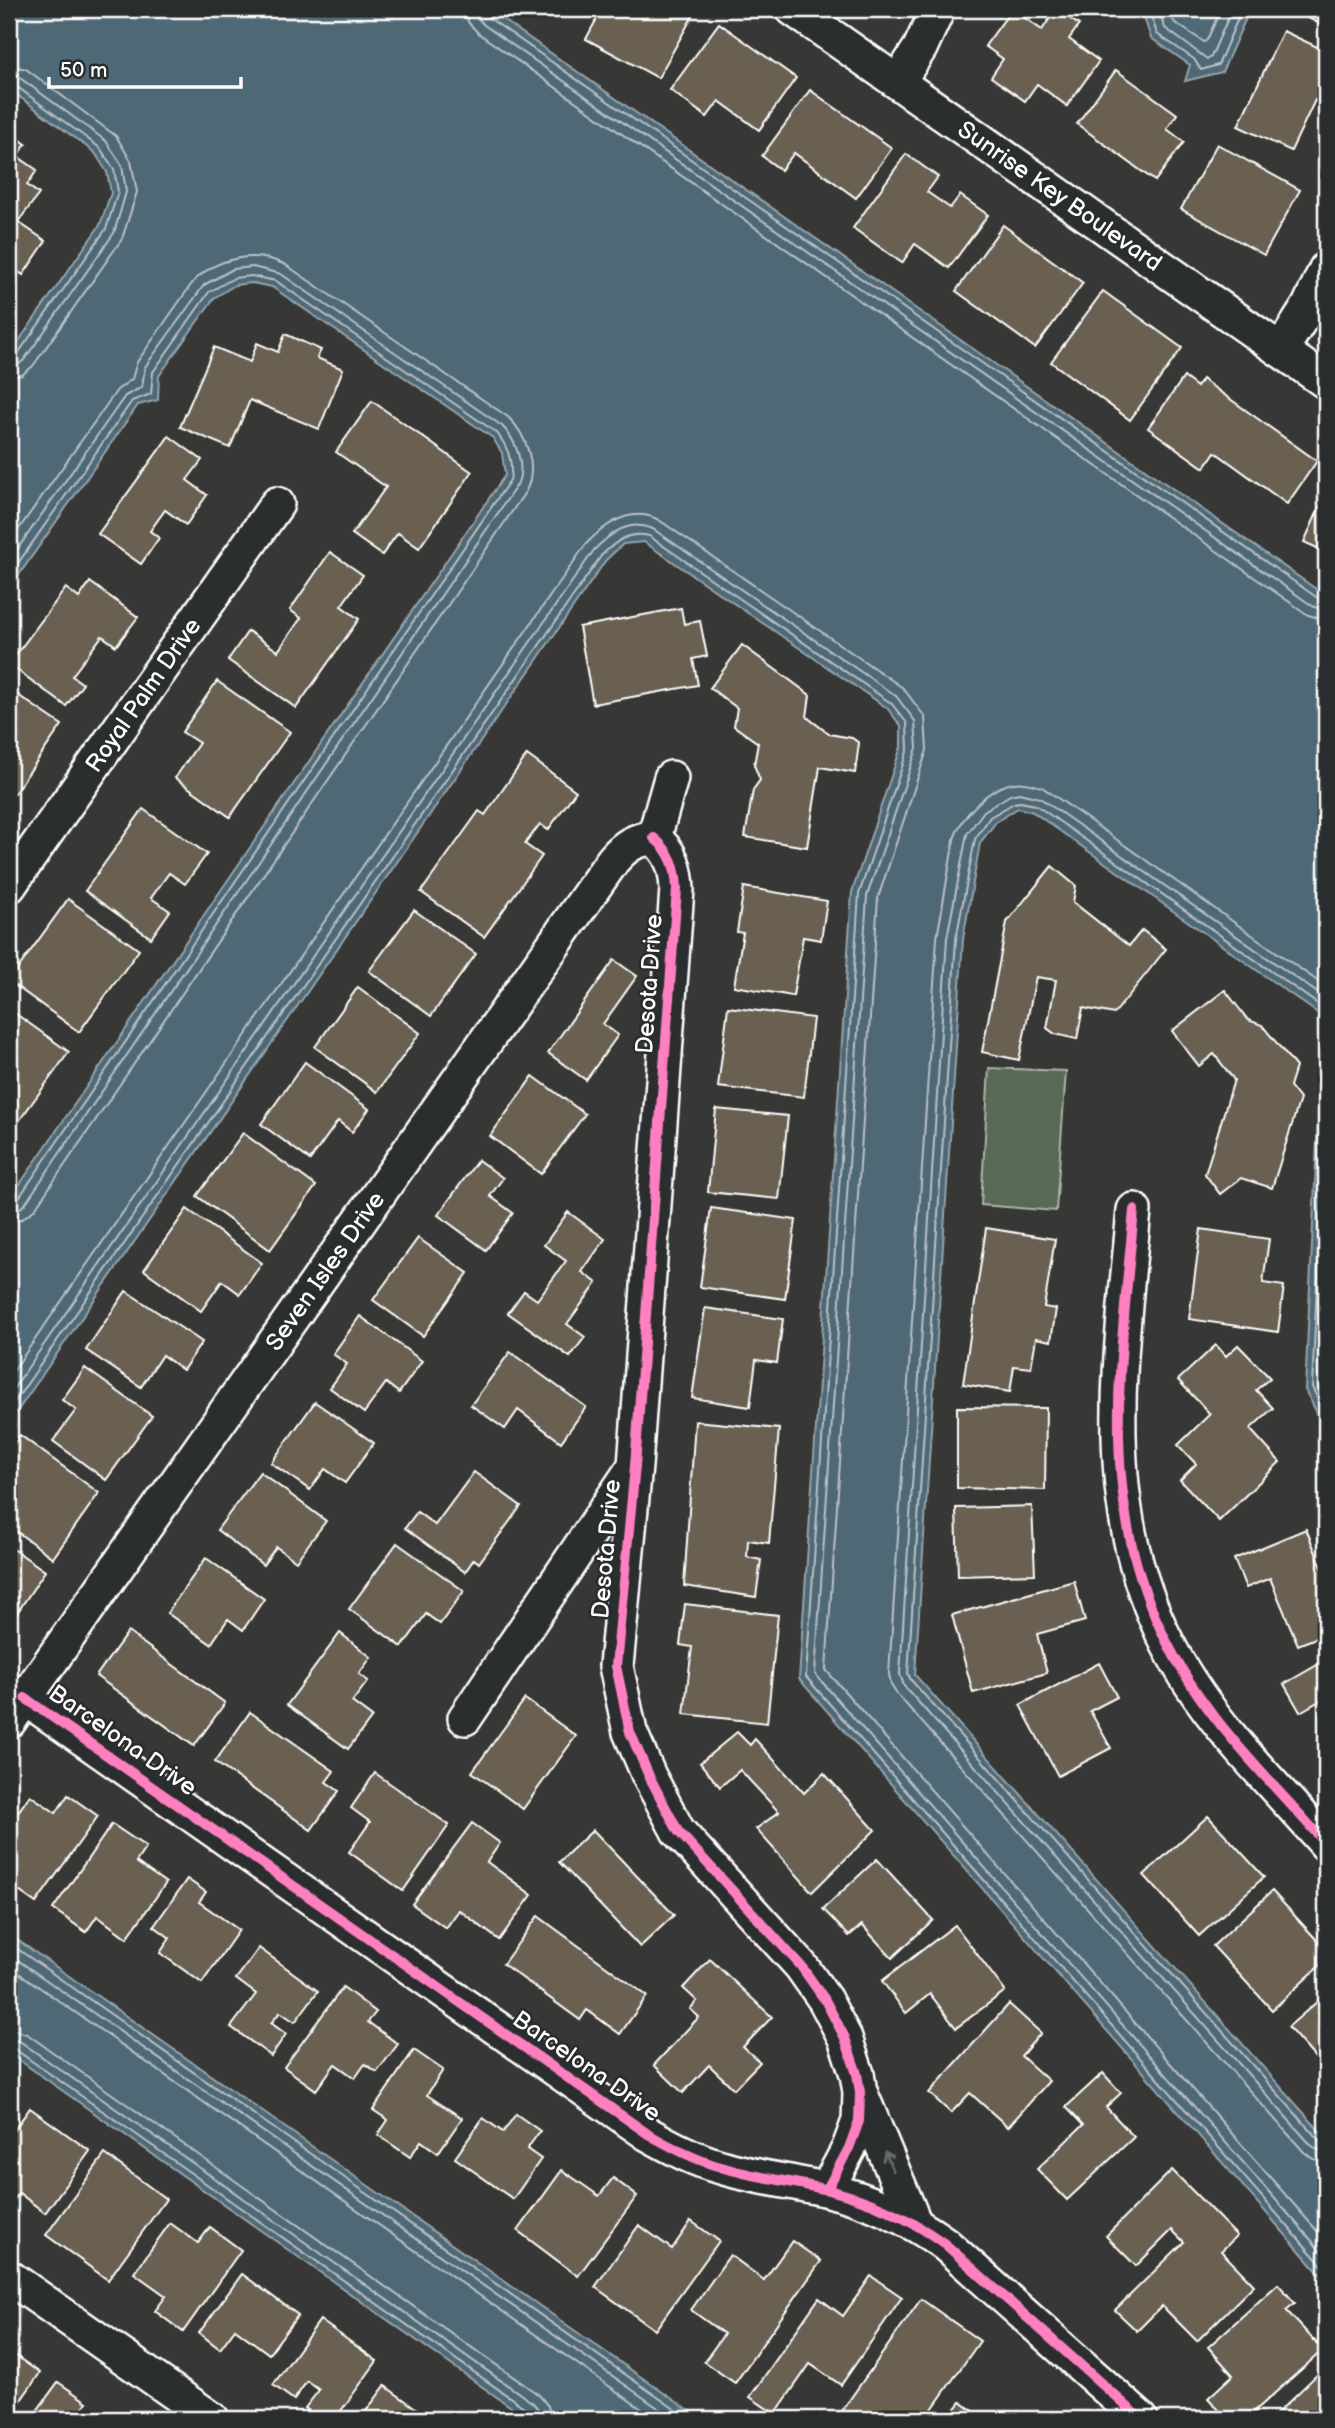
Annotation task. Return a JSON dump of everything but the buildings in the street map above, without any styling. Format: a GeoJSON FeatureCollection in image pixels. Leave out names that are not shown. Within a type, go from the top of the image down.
{"type":"FeatureCollection","features":[{"type":"Feature","properties":{"kind":"street","name":"Sunrise Key Boulevard"},"geometry":{"type":"LineString","coordinates":[[793,9],[1326,382]]}},
{"type":"Feature","properties":{"kind":"street"},"geometry":{"type":"LineString","coordinates":[[898,82],[924,40],[938,9]]}},
{"type":"Feature","properties":{"kind":"street"},"geometry":{"type":"LineString","coordinates":[[1281,350],[1309,306],[1326,269]]}},
{"type":"Feature","properties":{"kind":"street","name":"Royal Palm Drive"},"geometry":{"type":"LineString","coordinates":[[9,886],[277,505]]}},
{"type":"Feature","properties":{"kind":"street"},"geometry":{"type":"LineString","coordinates":[[654,838],[671,778]]}},
{"type":"Feature","properties":{"kind":"street","name":"Desota Drive"},"geometry":{"type":"LineString","coordinates":[[654,838],[669,853],[677,888],[635,1466],[616,1666],[630,1732],[678,1831],[788,1951],[825,2000],[845,2038],[857,2074],[860,2092],[859,2120],[827,2189]]}},
{"type":"Feature","properties":{"kind":"street","name":"Seven Isles Drive"},"geometry":{"type":"LineString","coordinates":[[17,1710],[613,860],[625,846],[641,839],[654,838]]}},
{"type":"Feature","properties":{"kind":"street"},"geometry":{"type":"LineString","coordinates":[[1134,1210],[1117,1422],[1121,1490],[1134,1553],[1156,1617],[1189,1680],[1212,1713],[1326,1844]]}},
{"type":"Feature","properties":{"kind":"street"},"geometry":{"type":"LineString","coordinates":[[465,1718],[635,1466]]}},
{"type":"Feature","properties":{"kind":"street","name":"Barcelona Drive"},"geometry":{"type":"LineString","coordinates":[[17,1710],[648,2134],[696,2159],[721,2167],[827,2189],[876,2204],[915,2224],[945,2244],[1141,2419]]}},
{"type":"Feature","properties":{"kind":"street","name":"Desota Drive"},"geometry":{"type":"LineString","coordinates":[[860,2092],[915,2224]]}},
{"type":"Feature","properties":{"kind":"street"},"geometry":{"type":"LineString","coordinates":[[9,2277],[212,2419]]}},
{"type":"Feature","properties":{"kind":"green space"},"geometry":{"type":"Polygon","coordinates":[[[989,1068],[1066,1071],[1056,1211],[981,1205],[989,1068]]]}},
{"type":"Feature","properties":{"kind":"water"},"geometry":{"type":"Polygon","coordinates":[[[9,9],[488,9],[1326,596],[1326,1430],[1305,1390],[1323,1017],[1033,812],[1018,808],[996,822],[980,843],[963,939],[915,1675],[1326,2138],[1326,2281],[799,1679],[852,892],[901,747],[901,726],[887,708],[644,542],[623,544],[606,560],[9,1423],[9,1200],[505,475],[502,453],[493,438],[272,287],[252,283],[235,285],[214,298],[159,376],[158,400],[138,405],[9,589],[9,355],[100,225],[111,193],[107,172],[95,153],[9,89],[9,9]]]}},
{"type":"Feature","properties":{"kind":"water"},"geometry":{"type":"Polygon","coordinates":[[[1141,9],[1250,9],[1222,72],[1185,81],[1190,65],[1151,38],[1141,9]]]}},
{"type":"Feature","properties":{"kind":"water"},"geometry":{"type":"Polygon","coordinates":[[[9,1934],[701,2419],[528,2419],[9,2053],[9,1934]]]}},
{"type":"Feature","properties":{"kind":"cycle path"},"geometry":{"type":"LineString","coordinates":[[654,838],[672,860],[677,889],[635,1466],[616,1666],[630,1732],[678,1831],[801,1966],[825,2000],[845,2038],[857,2074],[860,2092],[859,2121],[849,2148],[827,2189]]}},
{"type":"Feature","properties":{"kind":"cycle path"},"geometry":{"type":"LineString","coordinates":[[1134,1210],[1119,1393],[1125,1509],[1137,1567],[1158,1624],[1204,1703],[1237,1745],[1326,1844]]}},
{"type":"Feature","properties":{"kind":"cycle path"},"geometry":{"type":"LineString","coordinates":[[25,1698],[648,2134],[683,2153],[711,2164],[859,2199],[903,2218],[945,2244],[1141,2419]]}}]}
